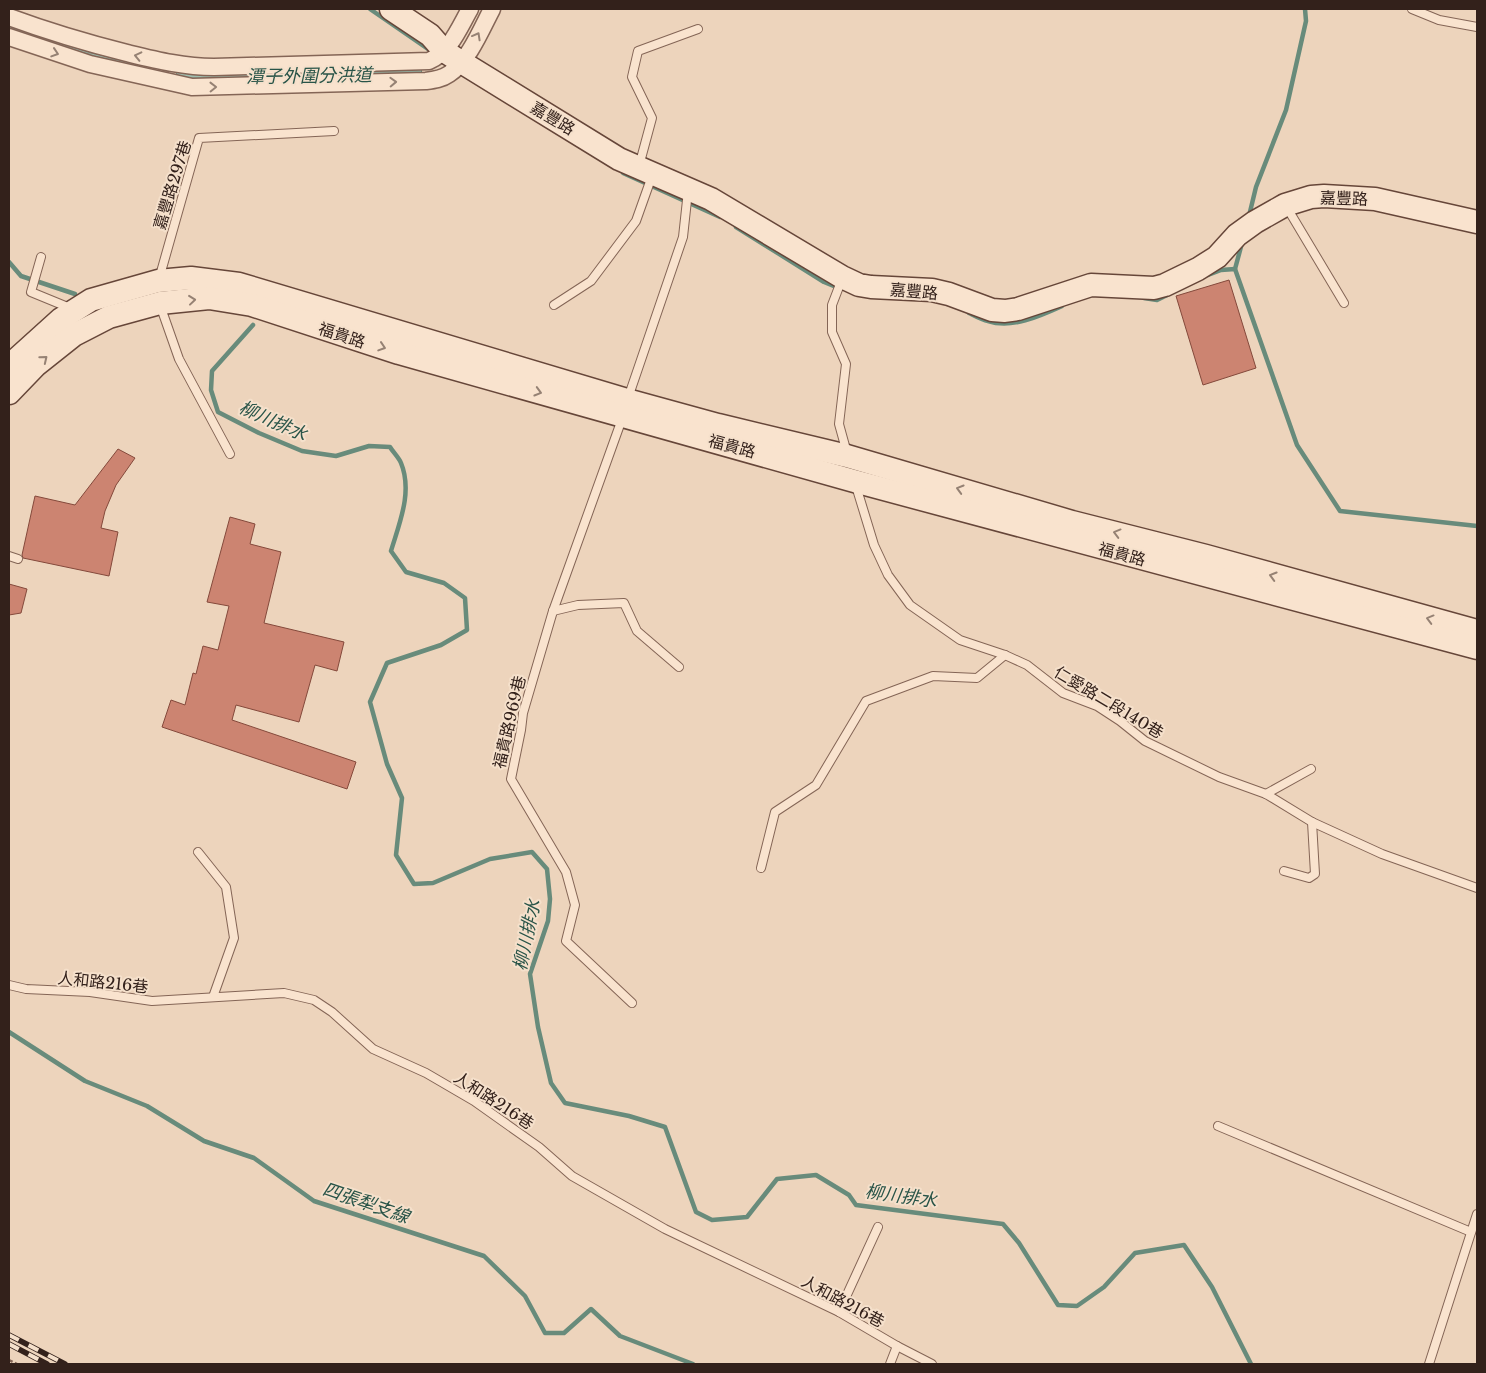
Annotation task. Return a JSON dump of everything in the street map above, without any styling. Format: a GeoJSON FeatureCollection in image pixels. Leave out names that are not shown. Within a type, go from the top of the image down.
{"type":"FeatureCollection","features":[{"type":"Feature","properties":{"kind":"street","name":"嘉豐路"},"geometry":{"type":"LineString","coordinates":[[391,9],[430,35],[453,57],[618,159],[711,199],[842,277],[859,285],[932,290],[949,294],[986,308],[1005,311],[1018,309],[1091,285],[1106,284],[1154,288],[1165,285],[1218,257],[1236,235],[1255,222],[1285,205],[1311,197],[1376,199],[1477,222]]}},
{"type":"Feature","properties":{"kind":"street"},"geometry":{"type":"LineString","coordinates":[[9,37],[90,64],[182,86],[426,82],[450,74],[453,57],[470,9]]}},
{"type":"Feature","properties":{"kind":"street"},"geometry":{"type":"LineString","coordinates":[[453,57],[492,9]]}},
{"type":"Feature","properties":{"kind":"street"},"geometry":{"type":"LineString","coordinates":[[9,17],[73,39],[159,61],[197,67],[412,62],[429,61],[438,57],[453,57]]}},
{"type":"Feature","properties":{"kind":"street"},"geometry":{"type":"LineString","coordinates":[[153,79],[159,61]]}},
{"type":"Feature","properties":{"kind":"street","name":"福貴路"},"geometry":{"type":"LineString","coordinates":[[9,393],[35,366],[74,335],[159,292]]}},
{"type":"Feature","properties":{"kind":"street","name":"福貴路"},"geometry":{"type":"LineString","coordinates":[[9,366],[61,319],[90,300],[159,292],[252,305],[399,353],[625,408],[851,469],[1477,648]]}},
{"type":"Feature","properties":{"kind":"street","name":"福貴路"},"geometry":{"type":"LineString","coordinates":[[851,469],[1206,556],[1477,631]]}},
{"type":"Feature","properties":{"kind":"lane"},"geometry":{"type":"LineString","coordinates":[[1412,9],[1438,20],[1477,27]]}},
{"type":"Feature","properties":{"kind":"lane"},"geometry":{"type":"LineString","coordinates":[[554,305],[591,281],[636,221],[646,171],[652,118],[632,77],[638,51],[698,29]]}},
{"type":"Feature","properties":{"kind":"lane","name":"嘉豐路297巷"},"geometry":{"type":"LineString","coordinates":[[159,292],[199,138],[334,131]]}},
{"type":"Feature","properties":{"kind":"lane","name":"福貴路969巷"},"geometry":{"type":"LineString","coordinates":[[632,1003],[566,941],[575,906],[566,872],[510,779],[521,730],[522,713],[554,611],[683,237],[688,190]]}},
{"type":"Feature","properties":{"kind":"lane"},"geometry":{"type":"LineString","coordinates":[[1285,205],[1344,303]]}},
{"type":"Feature","properties":{"kind":"lane"},"geometry":{"type":"LineString","coordinates":[[41,256],[31,292],[74,310]]}},
{"type":"Feature","properties":{"kind":"lane","name":"仁愛路二段140巷"},"geometry":{"type":"LineString","coordinates":[[842,277],[832,305],[832,332],[846,364],[839,424],[874,546],[888,575],[910,605],[960,640],[1005,655],[1027,665],[1062,693],[1097,706],[1120,721],[1145,742],[1219,778],[1266,794],[1312,822],[1382,854],[1477,888]]}},
{"type":"Feature","properties":{"kind":"lane"},"geometry":{"type":"LineString","coordinates":[[159,292],[179,359],[230,454]]}},
{"type":"Feature","properties":{"kind":"lane"},"geometry":{"type":"LineString","coordinates":[[9,556],[18,559]]}},
{"type":"Feature","properties":{"kind":"lane"},"geometry":{"type":"LineString","coordinates":[[554,611],[578,605],[624,603],[637,630],[678,667]]}},
{"type":"Feature","properties":{"kind":"lane"},"geometry":{"type":"LineString","coordinates":[[761,868],[775,812],[816,784],[866,701],[933,676],[977,678],[1005,655]]}},
{"type":"Feature","properties":{"kind":"lane"},"geometry":{"type":"LineString","coordinates":[[1266,794],[1311,769]]}},
{"type":"Feature","properties":{"kind":"lane"},"geometry":{"type":"LineString","coordinates":[[1284,871],[1310,878],[1315,874],[1312,822]]}},
{"type":"Feature","properties":{"kind":"lane"},"geometry":{"type":"LineString","coordinates":[[198,852],[226,887],[234,938],[213,998]]}},
{"type":"Feature","properties":{"kind":"lane","name":"人和路216巷"},"geometry":{"type":"LineString","coordinates":[[9,985],[26,989],[90,992],[152,1001],[284,993],[314,1000],[332,1012],[373,1049],[426,1073],[474,1101],[539,1147],[572,1176],[665,1229],[839,1312],[932,1364]]}},
{"type":"Feature","properties":{"kind":"lane"},"geometry":{"type":"LineString","coordinates":[[1218,1126],[1471,1232]]}},
{"type":"Feature","properties":{"kind":"lane"},"geometry":{"type":"LineString","coordinates":[[1429,1364],[1477,1214]]}},
{"type":"Feature","properties":{"kind":"lane"},"geometry":{"type":"LineString","coordinates":[[839,1312],[878,1226]]}},
{"type":"Feature","properties":{"kind":"lane"},"geometry":{"type":"LineString","coordinates":[[890,1364],[897,1346]]}},
{"type":"Feature","properties":{"kind":"path"},"geometry":{"type":"LineString","coordinates":[[9,1360],[17,1364]]}},
{"type":"Feature","properties":{"kind":"water"},"geometry":{"type":"Polygon","coordinates":[[[9,20],[137,60],[135,71],[9,34],[9,20]]]}},
{"type":"Feature","properties":{"kind":"water","name":"潭子外圍分洪道"},"geometry":{"type":"Polygon","coordinates":[[[421,66],[422,77],[175,80],[178,68],[421,66]]]}},
{"type":"Feature","properties":{"kind":"building"},"geometry":{"type":"Polygon","coordinates":[[[1229,280],[1256,368],[1203,385],[1176,296],[1229,280]]]}},
{"type":"Feature","properties":{"kind":"building"},"geometry":{"type":"Polygon","coordinates":[[[118,449],[135,458],[116,485],[105,511],[101,528],[118,532],[109,576],[23,558],[22,555],[35,496],[75,505],[118,449]]]}},
{"type":"Feature","properties":{"kind":"building"},"geometry":{"type":"Polygon","coordinates":[[[230,517],[255,524],[250,544],[281,552],[264,623],[344,642],[337,671],[315,665],[299,722],[236,705],[232,720],[356,762],[347,789],[162,727],[171,700],[185,705],[193,673],[196,674],[203,646],[218,650],[229,606],[207,602],[230,517]]]}},
{"type":"Feature","properties":{"kind":"building"},"geometry":{"type":"Polygon","coordinates":[[[9,584],[27,589],[21,613],[9,615],[9,584]]]}},
{"type":"Feature","properties":{"kind":"waterway"},"geometry":{"type":"LineString","coordinates":[[370,9],[428,49]]}},
{"type":"Feature","properties":{"kind":"waterway"},"geometry":{"type":"LineString","coordinates":[[1249,216],[1256,187],[1286,110],[1306,21],[1305,9]]}},
{"type":"Feature","properties":{"kind":"waterway"},"geometry":{"type":"LineString","coordinates":[[623,173],[720,217]]}},
{"type":"Feature","properties":{"kind":"waterway"},"geometry":{"type":"LineString","coordinates":[[736,227],[824,282],[841,289]]}},
{"type":"Feature","properties":{"kind":"waterway"},"geometry":{"type":"LineString","coordinates":[[1235,269],[1242,243]]}},
{"type":"Feature","properties":{"kind":"waterway","name":"柳川排水"},"geometry":{"type":"LineString","coordinates":[[9,262],[21,276],[75,294]]}},
{"type":"Feature","properties":{"kind":"waterway"},"geometry":{"type":"LineString","coordinates":[[1208,275],[1221,270],[1235,269],[1297,445],[1340,511],[1477,526]]}},
{"type":"Feature","properties":{"kind":"waterway"},"geometry":{"type":"LineString","coordinates":[[1144,298],[1157,300],[1167,295]]}},
{"type":"Feature","properties":{"kind":"waterway"},"geometry":{"type":"LineString","coordinates":[[969,313],[978,318],[997,323],[1007,323],[1026,320],[1062,306]]}},
{"type":"Feature","properties":{"kind":"waterway","name":"柳川排水"},"geometry":{"type":"LineString","coordinates":[[253,325],[212,371],[211,390],[218,412],[259,433],[302,451],[336,456],[369,446],[390,447],[401,463],[406,485],[404,508],[391,551],[406,572],[444,583],[465,598],[467,630],[441,645],[387,663],[370,702],[387,764],[402,798],[396,855],[414,884],[433,883],[490,859],[532,852],[547,869],[550,899],[548,921],[530,974],[538,1027],[551,1083],[565,1103],[629,1116],[665,1127],[696,1212],[712,1220],[747,1217],[777,1179],[816,1175],[849,1195],[856,1205],[1003,1224],[1019,1243],[1058,1305],[1077,1306],[1104,1287],[1135,1253],[1184,1245],[1212,1287],[1251,1364]]}},
{"type":"Feature","properties":{"kind":"waterway","name":"四張犁支線"},"geometry":{"type":"LineString","coordinates":[[9,1032],[85,1081],[147,1106],[204,1141],[254,1158],[314,1201],[484,1256],[525,1296],[545,1333],[564,1333],[591,1309],[620,1336],[693,1364]]}},
{"type":"Feature","properties":{"kind":"railway"},"geometry":{"type":"LineString","coordinates":[[9,1335],[65,1364]]}},
{"type":"Feature","properties":{"kind":"railway"},"geometry":{"type":"LineString","coordinates":[[9,1344],[47,1364]]}}]}
